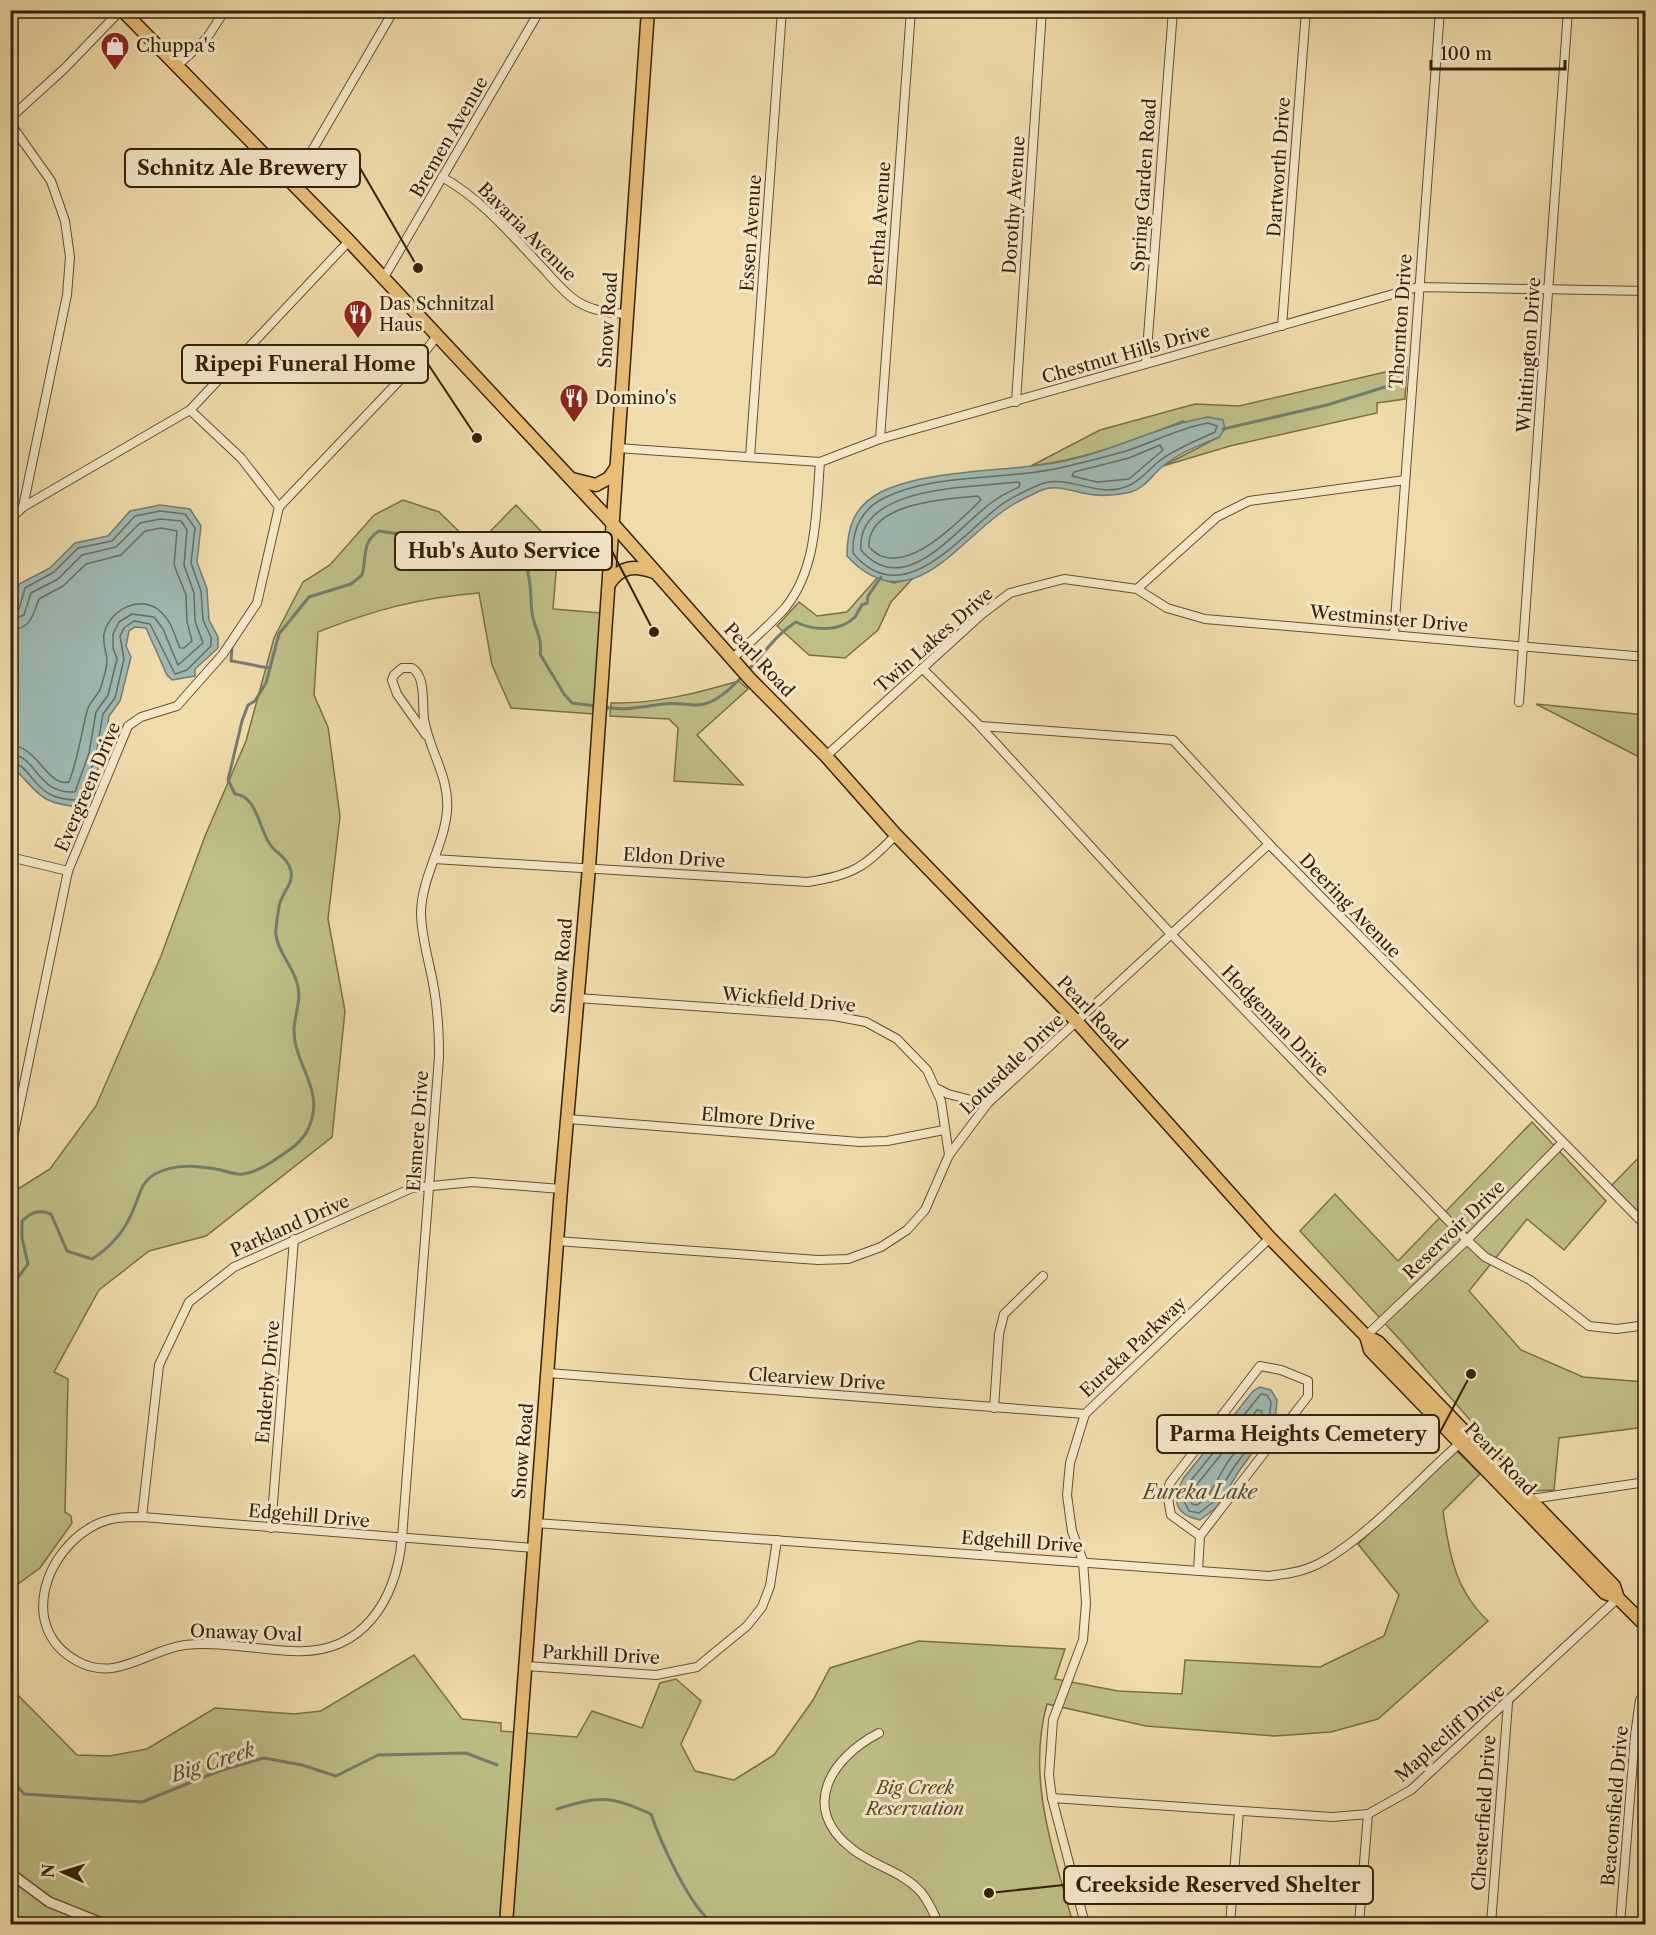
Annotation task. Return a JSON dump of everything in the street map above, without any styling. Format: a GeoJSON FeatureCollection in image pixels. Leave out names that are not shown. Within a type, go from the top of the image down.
{"type":"FeatureCollection","features":[{"type":"Feature","properties":{"kind":"main road","name":"Pearl Road"},"geometry":{"type":"LineString","coordinates":[[122,10],[349,241],[613,524],[732,659],[826,756],[896,835],[1077,1022],[1270,1238],[1366,1336],[1378,1342],[1531,1499],[1614,1586],[1618,1598]]}},
{"type":"Feature","properties":{"kind":"main road","name":"Snow Road"},"geometry":{"type":"LineString","coordinates":[[506,1924],[561,1189],[589,867],[648,10]]}},
{"type":"Feature","properties":{"kind":"main road"},"geometry":{"type":"LineString","coordinates":[[570,478],[596,485],[609,478],[616,467]]}},
{"type":"Feature","properties":{"kind":"main road"},"geometry":{"type":"LineString","coordinates":[[609,584],[620,571],[632,567],[657,574]]}},
{"type":"Feature","properties":{"kind":"main road","name":"Pearl Road"},"geometry":{"type":"LineString","coordinates":[[1366,1336],[1370,1350],[1605,1593],[1618,1598],[1646,1626]]}},
{"type":"Feature","properties":{"kind":"street"},"geometry":{"type":"LineString","coordinates":[[10,118],[64,69],[122,10]]}},
{"type":"Feature","properties":{"kind":"street"},"geometry":{"type":"LineString","coordinates":[[177,66],[207,38],[225,10]]}},
{"type":"Feature","properties":{"kind":"street"},"geometry":{"type":"LineString","coordinates":[[292,184],[394,10]]}},
{"type":"Feature","properties":{"kind":"street","name":"Bremen Avenue"},"geometry":{"type":"LineString","coordinates":[[384,279],[540,10]]}},
{"type":"Feature","properties":{"kind":"street","name":"Essen Avenue"},"geometry":{"type":"LineString","coordinates":[[750,457],[782,10]]}},
{"type":"Feature","properties":{"kind":"street","name":"Bertha Avenue"},"geometry":{"type":"LineString","coordinates":[[880,439],[911,10]]}},
{"type":"Feature","properties":{"kind":"street","name":"Dorothy Avenue"},"geometry":{"type":"LineString","coordinates":[[1016,402],[1042,10]]}},
{"type":"Feature","properties":{"kind":"street","name":"Spring Garden Road"},"geometry":{"type":"LineString","coordinates":[[1146,363],[1173,10]]}},
{"type":"Feature","properties":{"kind":"street","name":"Dartworth Drive"},"geometry":{"type":"LineString","coordinates":[[1282,326],[1306,10]]}},
{"type":"Feature","properties":{"kind":"street","name":"Thornton Drive"},"geometry":{"type":"LineString","coordinates":[[1394,633],[1440,10]]}},
{"type":"Feature","properties":{"kind":"street","name":"Whittington Drive"},"geometry":{"type":"LineString","coordinates":[[1519,702],[1568,10]]}},
{"type":"Feature","properties":{"kind":"street"},"geometry":{"type":"LineString","coordinates":[[10,123],[51,181],[65,222],[70,257],[67,295],[23,507]]}},
{"type":"Feature","properties":{"kind":"street","name":"Bavaria Avenue"},"geometry":{"type":"LineString","coordinates":[[442,177],[469,194],[489,211],[578,302],[606,312],[627,314]]}},
{"type":"Feature","properties":{"kind":"street"},"geometry":{"type":"LineString","coordinates":[[10,519],[23,507],[190,410],[349,241]]}},
{"type":"Feature","properties":{"kind":"street","name":"Chestnut Hills Drive"},"geometry":{"type":"LineString","coordinates":[[617,448],[820,462],[880,439],[1418,288],[1646,291]]}},
{"type":"Feature","properties":{"kind":"street"},"geometry":{"type":"LineString","coordinates":[[190,410],[241,458],[279,507],[416,363],[437,336]]}},
{"type":"Feature","properties":{"kind":"street"},"geometry":{"type":"LineString","coordinates":[[732,659],[786,607],[803,578],[814,538],[820,462]]}},
{"type":"Feature","properties":{"kind":"street"},"geometry":{"type":"LineString","coordinates":[[1137,589],[1217,517],[1249,501],[1405,480]]}},
{"type":"Feature","properties":{"kind":"street","name":"Evergreen Drive"},"geometry":{"type":"LineString","coordinates":[[10,1152],[69,871],[128,726],[141,717],[177,706],[223,654],[257,603],[279,507]]}},
{"type":"Feature","properties":{"kind":"street","name":"Twin Lakes Drive"},"geometry":{"type":"LineString","coordinates":[[826,756],[982,614],[1010,593],[1064,579],[1137,589]]}},
{"type":"Feature","properties":{"kind":"street","name":"Westminster Drive"},"geometry":{"type":"LineString","coordinates":[[1137,589],[1167,608],[1205,619],[1394,633],[1645,657]]}},
{"type":"Feature","properties":{"kind":"street"},"geometry":{"type":"LineString","coordinates":[[1645,657],[1646,645]]}},
{"type":"Feature","properties":{"kind":"street","name":"Elsmere Drive"},"geometry":{"type":"LineString","coordinates":[[402,1538],[439,1038],[421,911],[425,884],[445,824],[447,793],[440,763],[426,735],[394,687],[394,675],[402,668],[412,668],[420,677],[426,735]]}},
{"type":"Feature","properties":{"kind":"street","name":"Hodgeman Drive"},"geometry":{"type":"LineString","coordinates":[[923,669],[980,726],[1171,934],[1485,1257],[1530,1280],[1589,1326],[1617,1329],[1646,1325]]}},
{"type":"Feature","properties":{"kind":"street","name":"Deering Avenue"},"geometry":{"type":"LineString","coordinates":[[980,726],[1173,740],[1269,844],[1646,1226]]}},
{"type":"Feature","properties":{"kind":"street","name":"Eldon Drive"},"geometry":{"type":"LineString","coordinates":[[434,859],[808,882],[835,878],[865,866],[896,835]]}},
{"type":"Feature","properties":{"kind":"street","name":"Lotusdale Drive"},"geometry":{"type":"LineString","coordinates":[[557,1242],[818,1260],[848,1259],[881,1247],[907,1230],[925,1210],[949,1155],[987,1104],[1269,844]]}},
{"type":"Feature","properties":{"kind":"street"},"geometry":{"type":"LineString","coordinates":[[10,857],[69,871]]}},
{"type":"Feature","properties":{"kind":"street","name":"Wickfield Drive"},"geometry":{"type":"LineString","coordinates":[[577,998],[834,1016],[866,1022],[897,1038],[927,1070],[941,1101],[949,1155]]}},
{"type":"Feature","properties":{"kind":"street"},"geometry":{"type":"LineString","coordinates":[[936,1088],[948,1094],[987,1104]]}},
{"type":"Feature","properties":{"kind":"street","name":"Elmore Drive"},"geometry":{"type":"LineString","coordinates":[[568,1119],[860,1142],[897,1139],[944,1130]]}},
{"type":"Feature","properties":{"kind":"street","name":"Reservoir Drive"},"geometry":{"type":"LineString","coordinates":[[1366,1336],[1467,1240],[1562,1143]]}},
{"type":"Feature","properties":{"kind":"street","name":"Parkland Drive"},"geometry":{"type":"LineString","coordinates":[[142,1517],[159,1365],[189,1302],[234,1267],[412,1188],[472,1182],[561,1189]]}},
{"type":"Feature","properties":{"kind":"street","name":"Eureka Parkway"},"geometry":{"type":"LineString","coordinates":[[1085,1924],[1052,1798],[1049,1754],[1053,1720],[1083,1640],[1086,1603],[1083,1561],[1072,1531],[1067,1495],[1070,1463],[1085,1414],[1270,1238]]}},
{"type":"Feature","properties":{"kind":"street","name":"Enderby Drive"},"geometry":{"type":"LineString","coordinates":[[271,1528],[294,1239]]}},
{"type":"Feature","properties":{"kind":"street"},"geometry":{"type":"LineString","coordinates":[[994,1408],[999,1334],[1004,1314],[1043,1276]]}},
{"type":"Feature","properties":{"kind":"street"},"geometry":{"type":"LineString","coordinates":[[1198,1571],[1200,1536],[1308,1396],[1308,1381],[1281,1370],[1260,1366],[1170,1483],[1167,1492],[1171,1515],[1200,1536]]}},
{"type":"Feature","properties":{"kind":"street","name":"Clearview Drive"},"geometry":{"type":"LineString","coordinates":[[548,1373],[1085,1414]]}},
{"type":"Feature","properties":{"kind":"street","name":"Edgehill Drive"},"geometry":{"type":"LineString","coordinates":[[536,1523],[1269,1576],[1293,1573],[1317,1564],[1346,1547],[1460,1443]]}},
{"type":"Feature","properties":{"kind":"street"},"geometry":{"type":"LineString","coordinates":[[1531,1499],[1646,1482]]}},
{"type":"Feature","properties":{"kind":"street","name":"Edgehill Drive"},"geometry":{"type":"LineString","coordinates":[[86,1531],[110,1519],[142,1517],[534,1548]]}},
{"type":"Feature","properties":{"kind":"street","name":"Onaway Oval"},"geometry":{"type":"LineString","coordinates":[[86,1531],[62,1554],[48,1580],[42,1606],[44,1617],[57,1647],[80,1663],[108,1670],[127,1666],[166,1649],[184,1645],[207,1644],[303,1652],[339,1643],[371,1621],[388,1597],[397,1572],[402,1538]]}},
{"type":"Feature","properties":{"kind":"street","name":"Parkhill Drive"},"geometry":{"type":"LineString","coordinates":[[526,1666],[656,1676],[697,1667],[747,1626],[762,1607],[770,1586],[777,1540]]}},
{"type":"Feature","properties":{"kind":"street","name":"Maplecliff Drive"},"geometry":{"type":"LineString","coordinates":[[1052,1798],[1332,1817],[1368,1814],[1411,1790],[1508,1703],[1599,1613],[1618,1598]]}},
{"type":"Feature","properties":{"kind":"street","name":"Beaconsfield Drive"},"geometry":{"type":"LineString","coordinates":[[1620,1924],[1635,1735],[1640,1700],[1646,1691]]}},
{"type":"Feature","properties":{"kind":"street","name":"Chesterfield Drive"},"geometry":{"type":"LineString","coordinates":[[1491,1924],[1508,1703]]}},
{"type":"Feature","properties":{"kind":"street"},"geometry":{"type":"LineString","coordinates":[[879,1733],[855,1746],[836,1765],[826,1786],[828,1813],[841,1839],[851,1849],[918,1888],[939,1924]]}},
{"type":"Feature","properties":{"kind":"street"},"geometry":{"type":"LineString","coordinates":[[1230,1924],[1239,1811]]}},
{"type":"Feature","properties":{"kind":"street"},"geometry":{"type":"LineString","coordinates":[[1359,1924],[1368,1814]]}},
{"type":"Feature","properties":{"kind":"street"},"geometry":{"type":"LineString","coordinates":[[10,1873],[49,1902],[104,1924]]}},
{"type":"Feature","properties":{"kind":"green space"},"geometry":{"type":"Polygon","coordinates":[[[1407,367],[1405,399],[1377,403],[1377,413],[1230,446],[1163,466],[1219,437],[1183,421],[1090,454],[1031,466],[1100,430],[1195,404],[1239,406],[1407,367]]]}},
{"type":"Feature","properties":{"kind":"green space"},"geometry":{"type":"Polygon","coordinates":[[[403,500],[439,512],[475,547],[516,505],[558,549],[553,609],[601,613],[594,714],[511,708],[492,665],[479,593],[397,606],[318,632],[314,695],[328,727],[340,816],[328,919],[345,1011],[332,1137],[206,1236],[149,1251],[99,1290],[54,1372],[68,1379],[65,1512],[71,1516],[72,1523],[40,1568],[11,1589],[10,1194],[50,1169],[96,1106],[161,956],[205,836],[246,741],[274,638],[303,582],[330,565],[374,515],[403,500]]]}},
{"type":"Feature","properties":{"kind":"green space"},"geometry":{"type":"Polygon","coordinates":[[[877,578],[894,583],[913,578],[891,602],[878,630],[845,658],[809,655],[777,626],[799,602],[817,616],[847,612],[877,578]]]}},
{"type":"Feature","properties":{"kind":"green space"},"geometry":{"type":"Polygon","coordinates":[[[739,681],[748,689],[697,735],[743,785],[674,781],[678,728],[669,719],[610,716],[611,703],[660,700],[739,681]]]}},
{"type":"Feature","properties":{"kind":"green space"},"geometry":{"type":"Polygon","coordinates":[[[1536,704],[1645,715],[1645,760],[1536,704]]]}},
{"type":"Feature","properties":{"kind":"green space"},"geometry":{"type":"Polygon","coordinates":[[[1532,1122],[1606,1201],[1564,1250],[1527,1219],[1469,1291],[1521,1350],[1583,1377],[1645,1382],[1645,1427],[1559,1438],[1554,1490],[1532,1491],[1402,1342],[1300,1231],[1335,1194],[1398,1261],[1532,1122]]]}},
{"type":"Feature","properties":{"kind":"green space"},"geometry":{"type":"Polygon","coordinates":[[[1645,1151],[1645,1223],[1612,1185],[1645,1151]]]}},
{"type":"Feature","properties":{"kind":"green space","name":"Big Creek Reservation"},"geometry":{"type":"Polygon","coordinates":[[[1457,1451],[1480,1474],[1443,1511],[1448,1542],[1461,1584],[1468,1597],[1488,1621],[1378,1719],[1331,1732],[1274,1736],[1146,1726],[1047,1704],[1041,1732],[1041,1788],[1051,1843],[1073,1924],[11,1924],[10,1687],[77,1755],[110,1756],[147,1749],[215,1708],[294,1714],[321,1711],[414,1655],[462,1719],[501,1723],[501,1731],[577,1737],[592,1711],[642,1728],[660,1683],[676,1679],[701,1701],[681,1744],[695,1771],[734,1780],[774,1755],[813,1700],[830,1668],[919,1641],[1065,1649],[1055,1679],[1118,1691],[1182,1694],[1185,1660],[1320,1667],[1384,1636],[1399,1595],[1358,1544],[1457,1451]]]}},
{"type":"Feature","properties":{"kind":"water"},"geometry":{"type":"Polygon","coordinates":[[[1208,417],[1223,420],[1225,429],[1219,437],[1175,458],[1136,490],[1104,495],[1061,488],[1042,490],[1006,509],[948,558],[910,580],[890,581],[869,574],[847,556],[854,518],[864,504],[881,492],[921,479],[944,475],[1039,465],[1079,458],[1171,426],[1208,417]]]}},
{"type":"Feature","properties":{"kind":"water"},"geometry":{"type":"Polygon","coordinates":[[[160,505],[190,509],[201,526],[197,562],[207,589],[209,620],[218,637],[218,648],[195,669],[195,676],[172,680],[167,675],[146,628],[135,627],[129,631],[126,646],[131,657],[120,701],[109,716],[102,757],[88,798],[80,807],[55,803],[40,795],[11,766],[10,612],[19,584],[50,568],[75,543],[108,536],[130,511],[160,505]]]}},
{"type":"Feature","properties":{"kind":"water","name":"Eureka Lake"},"geometry":{"type":"Polygon","coordinates":[[[1260,1387],[1271,1390],[1277,1400],[1275,1422],[1239,1471],[1217,1507],[1200,1520],[1185,1514],[1180,1510],[1177,1500],[1183,1479],[1253,1391],[1260,1387]]]}},
{"type":"Feature","properties":{"kind":"waterway"},"geometry":{"type":"LineString","coordinates":[[1223,429],[1327,405],[1401,382]]}},
{"type":"Feature","properties":{"kind":"waterway"},"geometry":{"type":"LineString","coordinates":[[10,1282],[17,1279],[28,1264],[22,1238],[22,1221],[32,1214],[39,1212],[51,1214],[67,1251],[92,1259],[105,1249],[122,1230],[150,1177],[171,1168],[187,1166],[238,1174],[253,1172],[292,1148],[303,1138],[308,1129],[313,1115],[314,1102],[295,1042],[298,986],[279,947],[276,935],[279,906],[290,883],[291,871],[286,860],[272,847],[249,801],[235,794],[228,780],[242,721],[248,705],[255,701],[266,683],[279,634],[309,597],[351,584],[362,575],[367,545],[373,535],[379,531],[406,535],[414,547],[431,557],[439,549],[497,545],[515,536],[523,537],[534,548],[526,566],[540,654],[572,703],[596,706]]}},
{"type":"Feature","properties":{"kind":"waterway"},"geometry":{"type":"LineString","coordinates":[[748,670],[777,638],[796,622],[827,629],[849,622],[862,605],[867,603],[868,596],[881,577]]}},
{"type":"Feature","properties":{"kind":"waterway"},"geometry":{"type":"LineString","coordinates":[[232,648],[231,661],[270,668]]}},
{"type":"Feature","properties":{"kind":"waterway"},"geometry":{"type":"LineString","coordinates":[[602,707],[625,709],[667,703],[704,704],[723,694],[744,675]]}},
{"type":"Feature","properties":{"kind":"waterway","name":"Big Creek"},"geometry":{"type":"LineString","coordinates":[[10,1778],[24,1794],[142,1802],[219,1771],[264,1758],[302,1765],[336,1776],[378,1755],[466,1753],[497,1765]]}},
{"type":"Feature","properties":{"kind":"waterway","name":"Big Creek"},"geometry":{"type":"LineString","coordinates":[[557,1809],[584,1801],[605,1800],[625,1804],[651,1814],[686,1890],[695,1904],[714,1924]]}},
{"type":"Feature","properties":{"kind":"waterway","name":"Big Creek"},"geometry":{"type":"LineString","coordinates":[[767,1924],[786,1924]]}},
{"type":"Feature","properties":{"kind":"place","name":"Chuppa's"},"geometry":{"type":"Point","coordinates":[115,72]}},
{"type":"Feature","properties":{"kind":"place","name":"Schnitz Ale Brewery"},"geometry":{"type":"Point","coordinates":[418,268]}},
{"type":"Feature","properties":{"kind":"place","name":"Das Schnitzal Haus"},"geometry":{"type":"Point","coordinates":[358,340]}},
{"type":"Feature","properties":{"kind":"place","name":"Domino's"},"geometry":{"type":"Point","coordinates":[574,424]}},
{"type":"Feature","properties":{"kind":"place","name":"Ripepi Funeral Home"},"geometry":{"type":"Point","coordinates":[477,438]}},
{"type":"Feature","properties":{"kind":"place","name":"Hub's Auto Service"},"geometry":{"type":"Point","coordinates":[654,632]}},
{"type":"Feature","properties":{"kind":"place","name":"Parma Heights Cemetery"},"geometry":{"type":"Point","coordinates":[1471,1374]}},
{"type":"Feature","properties":{"kind":"place","name":"Creekside Reserved Shelter"},"geometry":{"type":"Point","coordinates":[989,1893]}}]}
